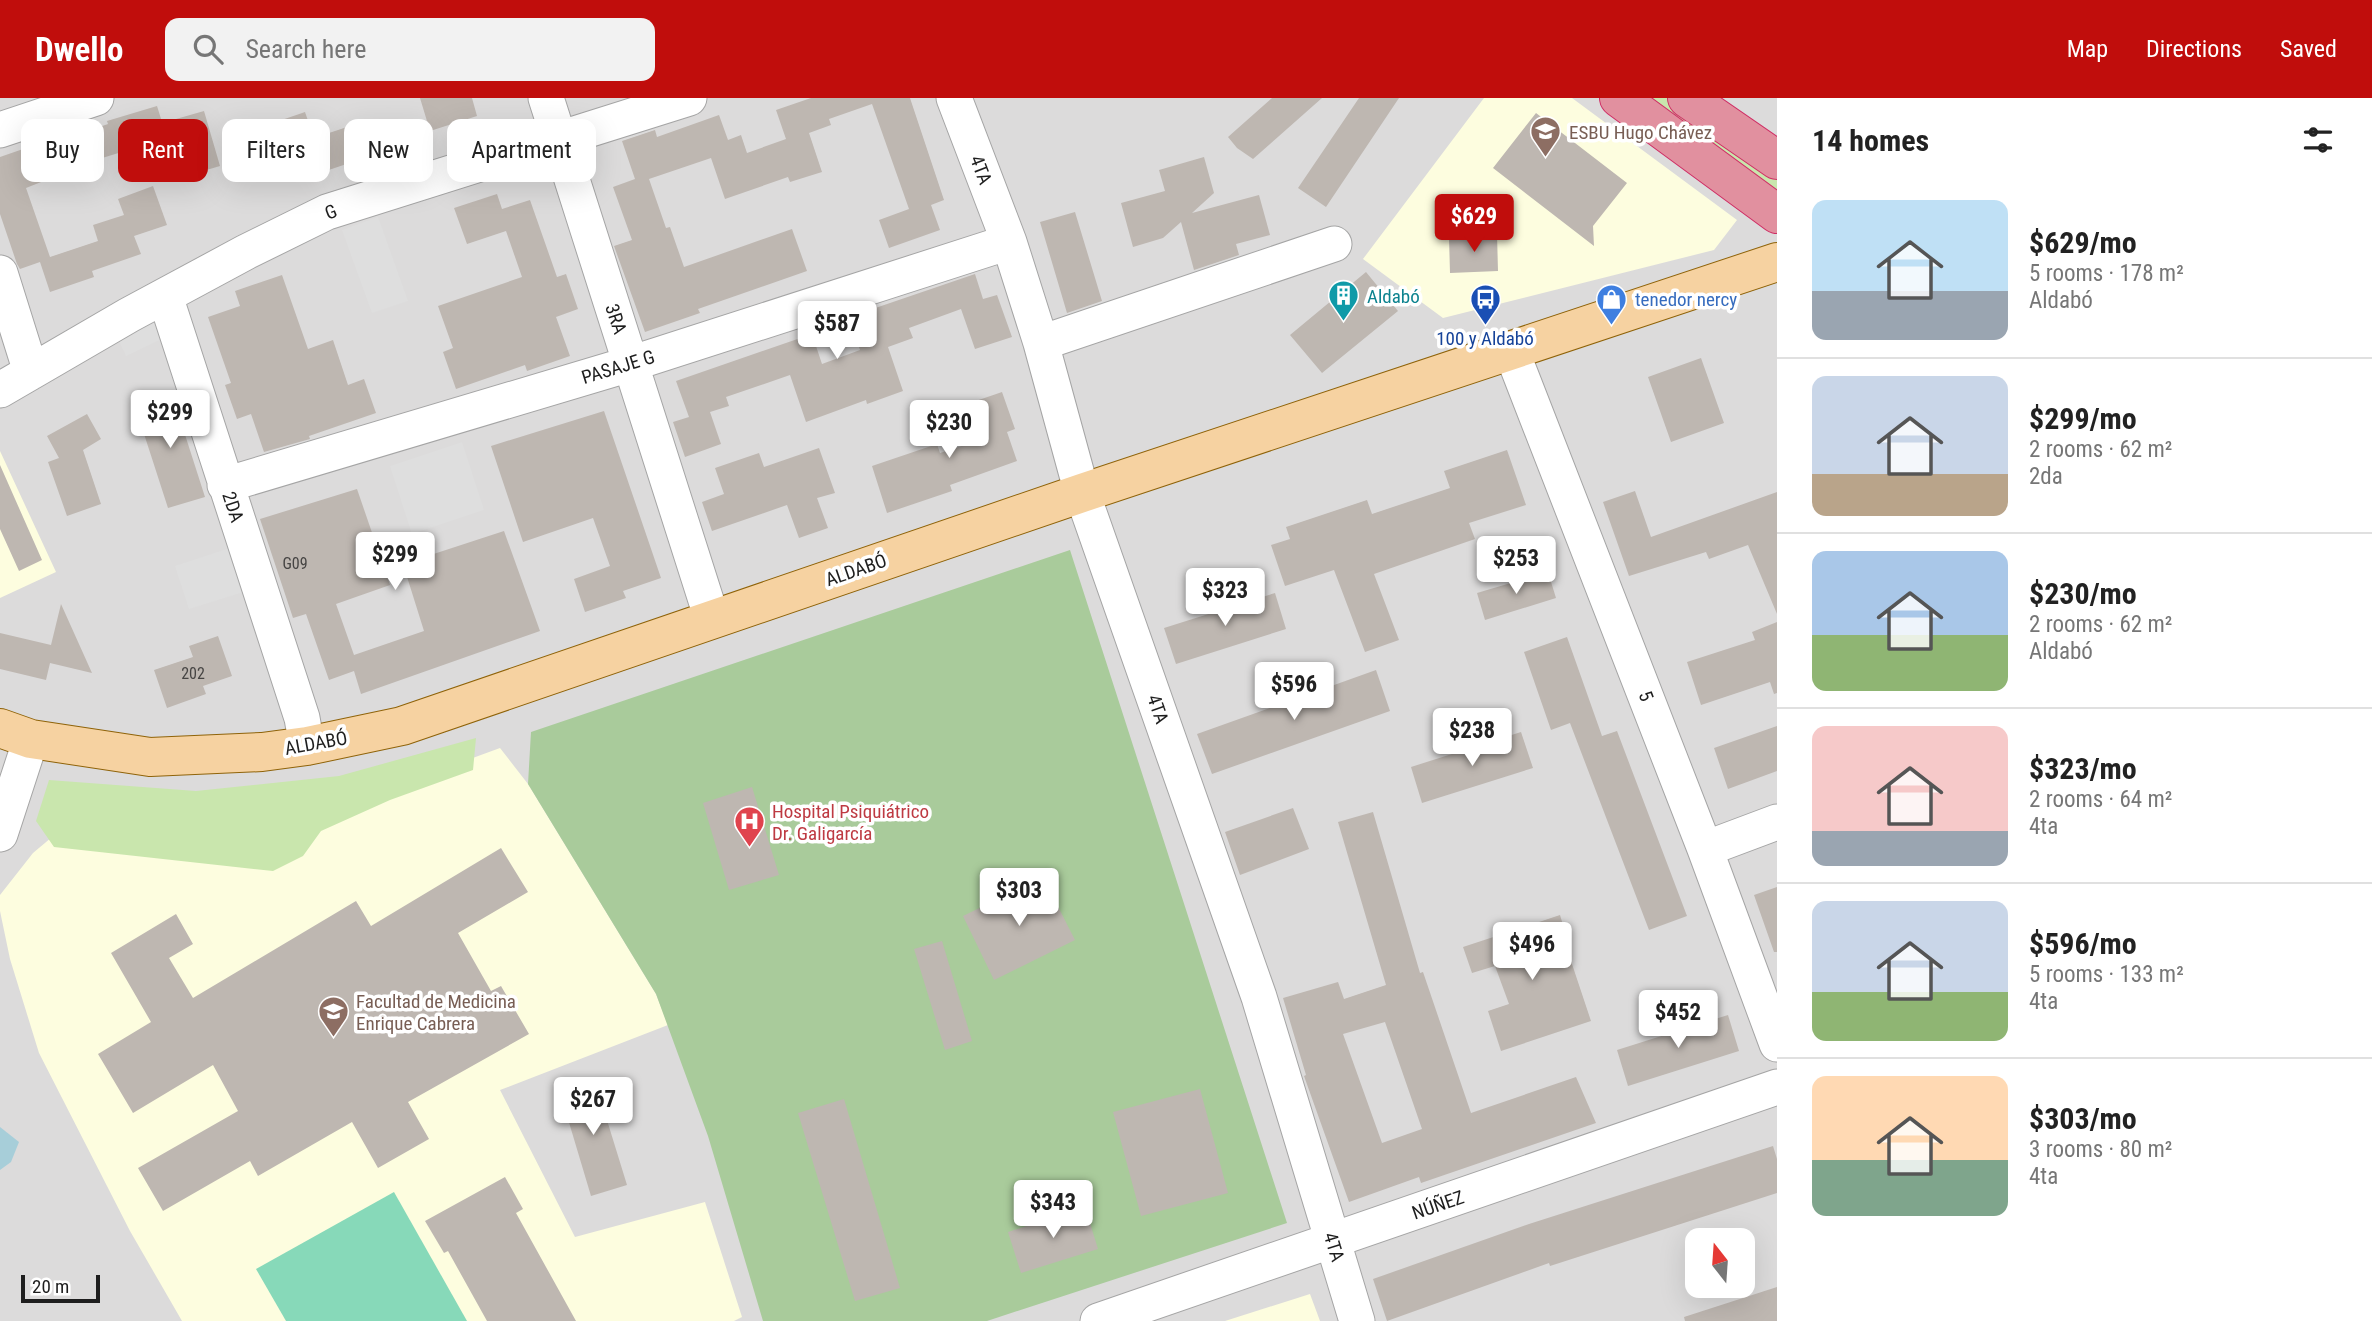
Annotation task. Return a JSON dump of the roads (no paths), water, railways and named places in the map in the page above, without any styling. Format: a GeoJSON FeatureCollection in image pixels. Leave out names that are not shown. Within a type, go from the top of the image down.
{"type":"FeatureCollection","features":[{"type":"Feature","properties":{"kind":"highway"},"geometry":{"type":"LineString","coordinates":[[1619,98],[1777,214]]}},
{"type":"Feature","properties":{"kind":"highway"},"geometry":{"type":"LineString","coordinates":[[1687,98],[1777,160]]}},
{"type":"Feature","properties":{"kind":"main road","name":"ALDABÓ"},"geometry":{"type":"LineString","coordinates":[[15,734],[150,757],[262,752],[304,732],[402,726],[1082,493],[1777,262]]}},
{"type":"Feature","properties":{"kind":"street"},"geometry":{"type":"LineString","coordinates":[[0,130],[96,98]]}},
{"type":"Feature","properties":{"kind":"street","name":"3RA"},"geometry":{"type":"LineString","coordinates":[[546,98],[553,119]]}},
{"type":"Feature","properties":{"kind":"street","name":"G"},"geometry":{"type":"LineString","coordinates":[[596,127],[689,98]]}},
{"type":"Feature","properties":{"kind":"street","name":"4TA"},"geometry":{"type":"LineString","coordinates":[[954,98],[1009,242],[1041,342],[1082,493],[1259,997],[1357,1321]]}},
{"type":"Feature","properties":{"kind":"street","name":"G"},"geometry":{"type":"LineString","coordinates":[[0,390],[165,296],[327,212],[447,174]]}},
{"type":"Feature","properties":{"kind":"street","name":"3RA"},"geometry":{"type":"LineString","coordinates":[[573,182],[712,619]]}},
{"type":"Feature","properties":{"kind":"street","name":"PASAJE G"},"geometry":{"type":"LineString","coordinates":[[225,485],[630,364],[1009,242]]}},
{"type":"Feature","properties":{"kind":"street"},"geometry":{"type":"LineString","coordinates":[[1041,342],[1334,244]]}},
{"type":"Feature","properties":{"kind":"street"},"geometry":{"type":"LineString","coordinates":[[0,273],[32,372]]}},
{"type":"Feature","properties":{"kind":"street","name":"2DA"},"geometry":{"type":"LineString","coordinates":[[165,296],[304,732]]}},
{"type":"Feature","properties":{"kind":"street","name":"5"},"geometry":{"type":"LineString","coordinates":[[1511,350],[1705,849],[1777,1044]]}},
{"type":"Feature","properties":{"kind":"street"},"geometry":{"type":"LineString","coordinates":[[0,834],[15,734]]}},
{"type":"Feature","properties":{"kind":"street"},"geometry":{"type":"LineString","coordinates":[[1705,849],[1777,822]]}},
{"type":"Feature","properties":{"kind":"street","name":"NÚÑEZ"},"geometry":{"type":"LineString","coordinates":[[1097,1321],[1777,1087]]}},
{"type":"Feature","properties":{"kind":"water"},"geometry":{"type":"Polygon","coordinates":[[[0,1127],[19,1142],[11,1162],[0,1170],[0,1127]]]}},
{"type":"Feature","properties":{"kind":"place","name":"ESBU Hugo Chávez"},"geometry":{"type":"Point","coordinates":[1546,159]}},
{"type":"Feature","properties":{"kind":"place","name":"Aldabó"},"geometry":{"type":"Point","coordinates":[1344,323]}},
{"type":"Feature","properties":{"kind":"place","name":"100 y Aldabó"},"geometry":{"type":"Point","coordinates":[1485,326]}},
{"type":"Feature","properties":{"kind":"place","name":"tenedor nercy"},"geometry":{"type":"Point","coordinates":[1612,326]}},
{"type":"Feature","properties":{"kind":"place","name":"Hospital Psiquiátrico Dr. Galigarcía"},"geometry":{"type":"Point","coordinates":[749,849]}},
{"type":"Feature","properties":{"kind":"place","name":"Facultad de Medicina Enrique Cabrera"},"geometry":{"type":"Point","coordinates":[333,1039]}}]}
